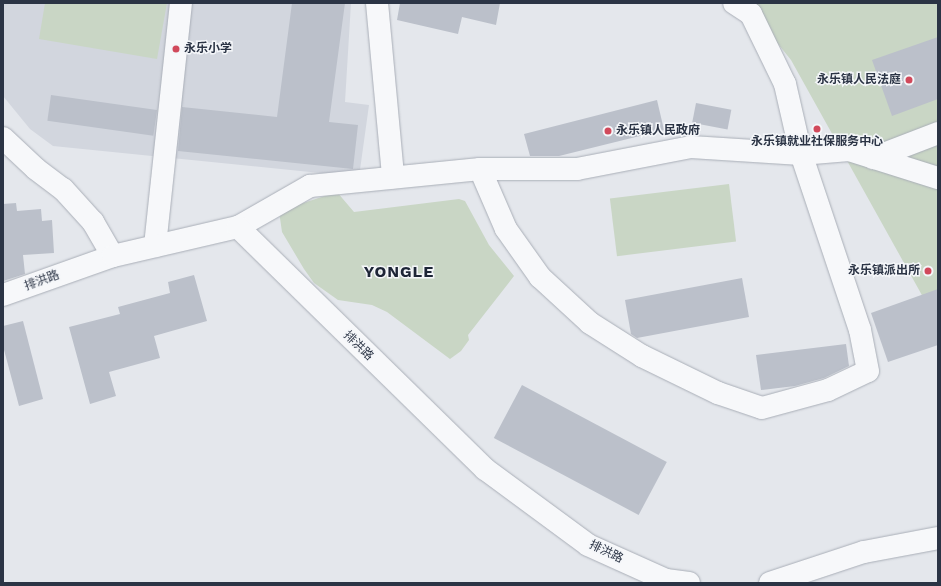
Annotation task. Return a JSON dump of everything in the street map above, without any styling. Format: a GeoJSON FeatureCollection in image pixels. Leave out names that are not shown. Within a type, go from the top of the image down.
{"type":"FeatureCollection","features":[{"type":"Feature","properties":{"kind":"street"},"geometry":{"type":"LineString","coordinates":[[155,246],[181,3]]}},
{"type":"Feature","properties":{"kind":"street"},"geometry":{"type":"LineString","coordinates":[[377,3],[393,177]]}},
{"type":"Feature","properties":{"kind":"street"},"geometry":{"type":"LineString","coordinates":[[480,169],[506,229],[540,278],[590,323],[642,356],[718,393],[762,408],[828,390],[868,371],[860,330],[801,154],[784,84],[751,14],[734,3]]}},
{"type":"Feature","properties":{"kind":"street"},"geometry":{"type":"LineString","coordinates":[[873,158],[938,133]]}},
{"type":"Feature","properties":{"kind":"street"},"geometry":{"type":"LineString","coordinates":[[3,138],[36,169],[63,189],[93,222],[113,256]]}},
{"type":"Feature","properties":{"kind":"street"},"geometry":{"type":"LineString","coordinates":[[238,227],[310,186],[480,169],[577,169],[691,147],[801,154],[849,150],[938,178]]}},
{"type":"Feature","properties":{"kind":"street","name":"排洪路"},"geometry":{"type":"LineString","coordinates":[[3,295],[113,256],[238,227],[485,468],[588,545],[666,580],[689,583]]}},
{"type":"Feature","properties":{"kind":"street"},"geometry":{"type":"LineString","coordinates":[[770,583],[864,552],[938,538]]}},
{"type":"Feature","properties":{"kind":"shaded area","name":"永乐小学"},"geometry":{"type":"Polygon","coordinates":[[[3,3],[351,3],[345,102],[369,105],[359,177],[53,146],[30,129],[3,96],[3,3]]]}},
{"type":"Feature","properties":{"kind":"green space"},"geometry":{"type":"Polygon","coordinates":[[[45,3],[167,3],[157,59],[39,39],[45,3]]]}},
{"type":"Feature","properties":{"kind":"green space"},"geometry":{"type":"Polygon","coordinates":[[[745,3],[938,3],[938,324],[791,60],[745,3]]]}},
{"type":"Feature","properties":{"kind":"green space"},"geometry":{"type":"Polygon","coordinates":[[[729,184],[736,242],[617,256],[610,199],[729,184]]]}},
{"type":"Feature","properties":{"kind":"green space"},"geometry":{"type":"Polygon","coordinates":[[[337,192],[354,212],[459,199],[465,201],[489,245],[514,276],[468,335],[469,340],[461,351],[450,359],[387,312],[372,305],[338,300],[314,283],[304,269],[282,232],[279,211],[337,192]]]}},
{"type":"Feature","properties":{"kind":"building"},"geometry":{"type":"Polygon","coordinates":[[[292,3],[345,3],[329,122],[358,125],[353,169],[178,151],[182,107],[277,117],[292,3]]]}},
{"type":"Feature","properties":{"kind":"building"},"geometry":{"type":"Polygon","coordinates":[[[400,3],[500,3],[496,25],[462,17],[458,34],[397,20],[400,3]]]}},
{"type":"Feature","properties":{"kind":"building","name":"永乐镇人民法庭"},"geometry":{"type":"Polygon","coordinates":[[[938,37],[938,99],[892,116],[872,60],[938,37]]]}},
{"type":"Feature","properties":{"kind":"building"},"geometry":{"type":"Polygon","coordinates":[[[51,95],[157,110],[153,136],[47,121],[51,95]]]}},
{"type":"Feature","properties":{"kind":"building"},"geometry":{"type":"Polygon","coordinates":[[[657,100],[664,130],[559,156],[530,156],[524,134],[657,100]]]}},
{"type":"Feature","properties":{"kind":"building"},"geometry":{"type":"Polygon","coordinates":[[[696,103],[731,110],[728,130],[692,123],[696,103]]]}},
{"type":"Feature","properties":{"kind":"building"},"geometry":{"type":"Polygon","coordinates":[[[16,203],[17,211],[41,209],[42,221],[52,220],[54,253],[23,255],[25,274],[3,281],[3,204],[16,203]]]}},
{"type":"Feature","properties":{"kind":"building"},"geometry":{"type":"Polygon","coordinates":[[[194,275],[207,321],[154,336],[160,358],[109,372],[116,396],[90,404],[69,327],[120,314],[118,307],[170,293],[168,282],[194,275]]]}},
{"type":"Feature","properties":{"kind":"building"},"geometry":{"type":"Polygon","coordinates":[[[742,278],[749,317],[637,338],[631,334],[625,300],[742,278]]]}},
{"type":"Feature","properties":{"kind":"building"},"geometry":{"type":"Polygon","coordinates":[[[938,289],[938,345],[888,362],[871,313],[938,289]]]}},
{"type":"Feature","properties":{"kind":"building"},"geometry":{"type":"Polygon","coordinates":[[[23,321],[43,399],[19,406],[3,346],[3,326],[23,321]]]}},
{"type":"Feature","properties":{"kind":"building"},"geometry":{"type":"Polygon","coordinates":[[[846,344],[849,366],[824,378],[795,386],[761,390],[756,355],[846,344]]]}},
{"type":"Feature","properties":{"kind":"building"},"geometry":{"type":"Polygon","coordinates":[[[522,385],[667,462],[639,515],[494,438],[522,385]]]}},
{"type":"Feature","properties":{"kind":"place","name":"永乐小学"},"geometry":{"type":"Point","coordinates":[176,49]}},
{"type":"Feature","properties":{"kind":"place","name":"永乐镇人民法庭"},"geometry":{"type":"Point","coordinates":[909,80]}},
{"type":"Feature","properties":{"kind":"place","name":"永乐镇就业社保服务中心"},"geometry":{"type":"Point","coordinates":[817,129]}},
{"type":"Feature","properties":{"kind":"place","name":"永乐镇人民政府"},"geometry":{"type":"Point","coordinates":[608,131]}},
{"type":"Feature","properties":{"kind":"place","name":"永乐镇派出所"},"geometry":{"type":"Point","coordinates":[928,271]}},
{"type":"Feature","properties":{"kind":"district","name":"YONGLE"},"geometry":{"type":"Point","coordinates":[399,272]}}]}
